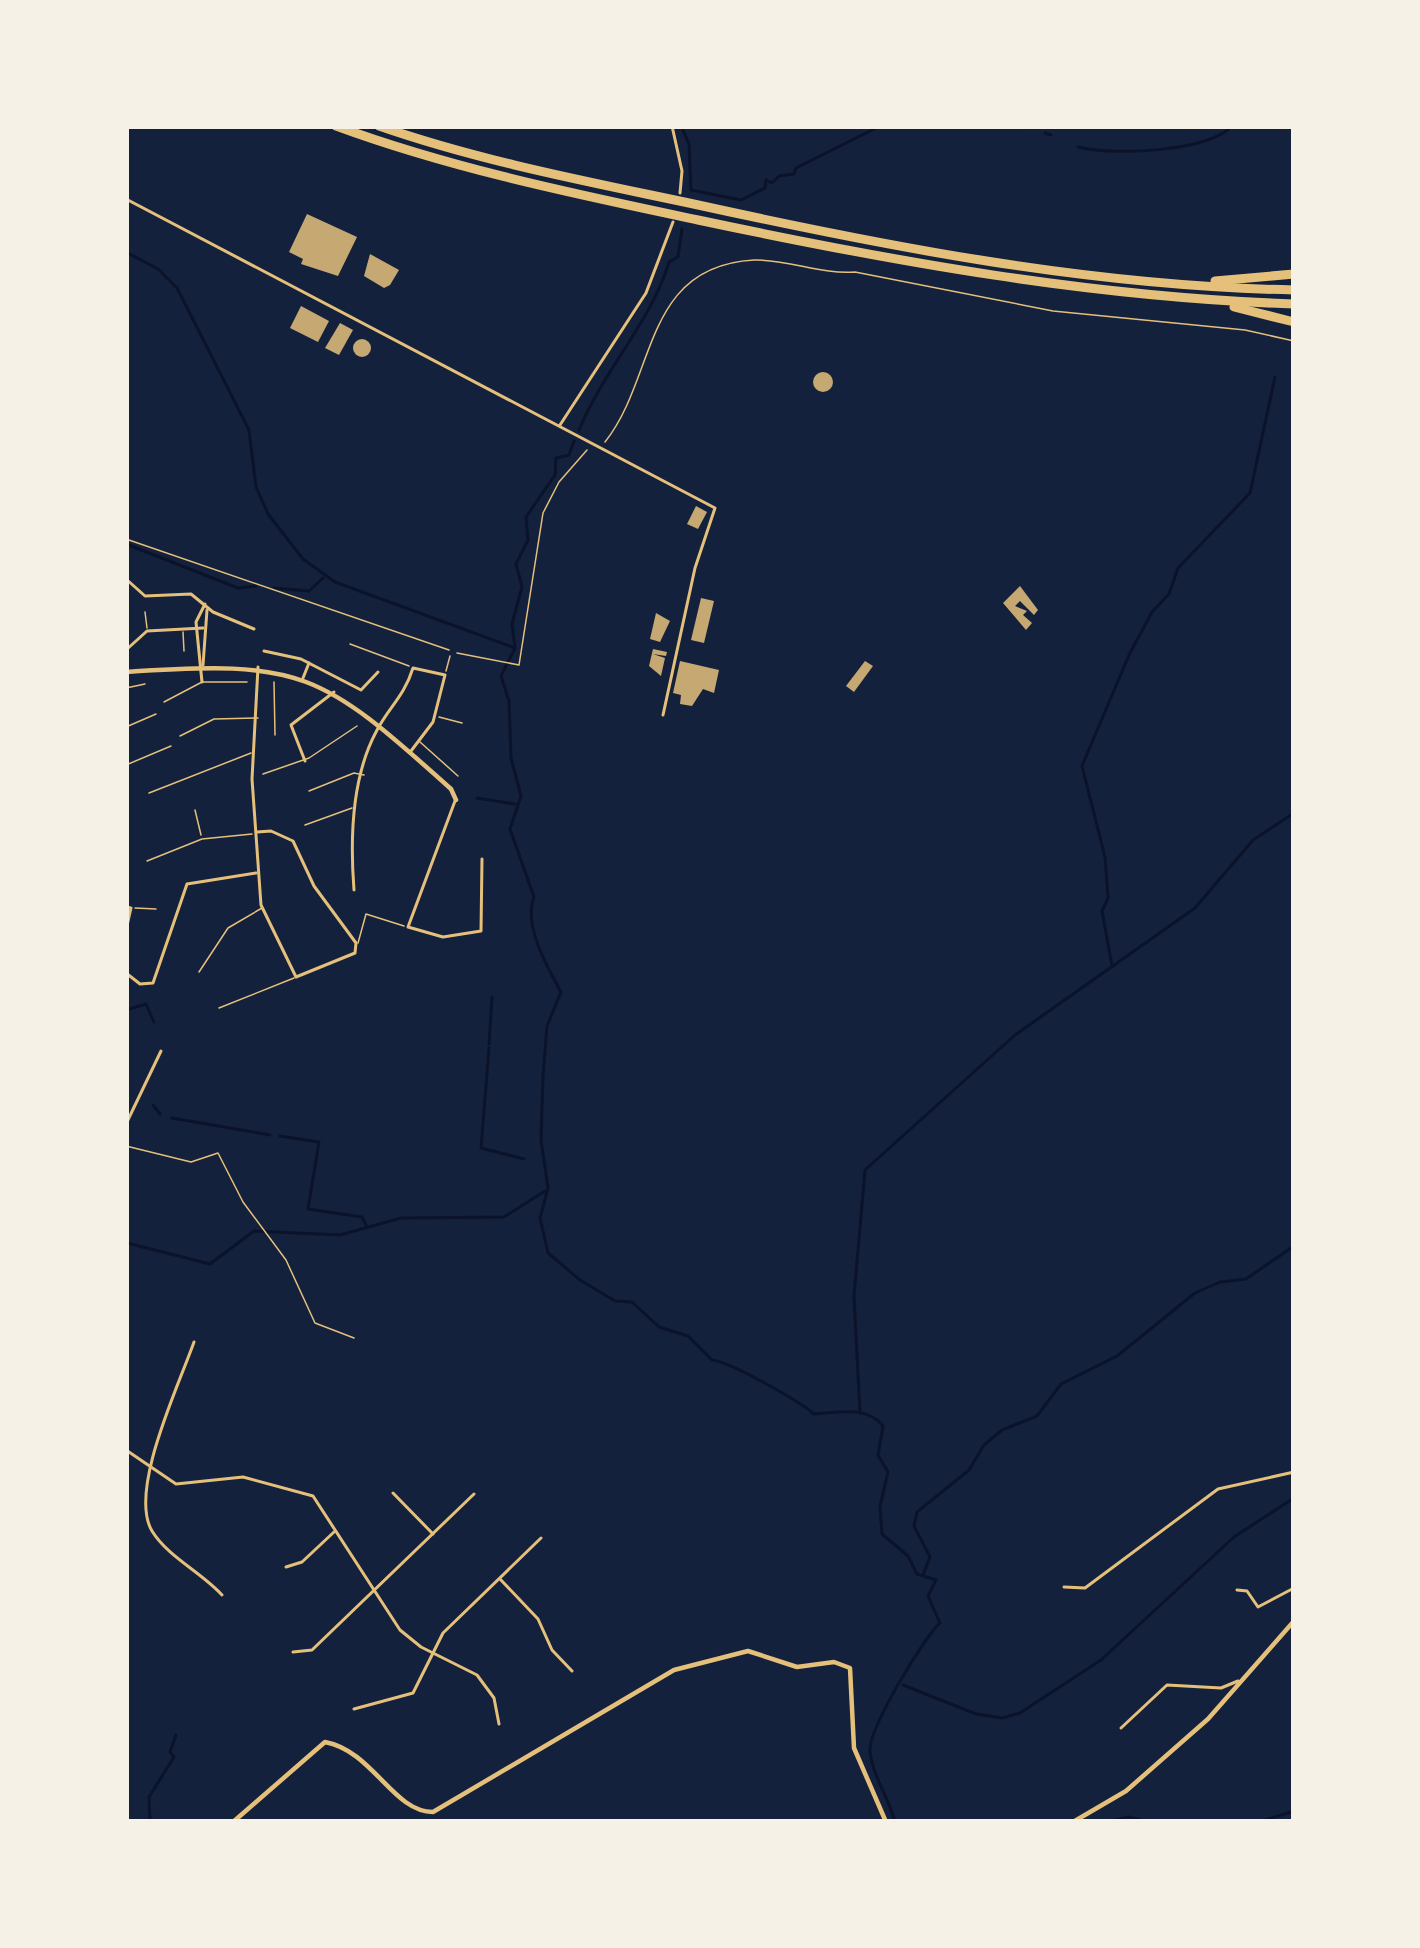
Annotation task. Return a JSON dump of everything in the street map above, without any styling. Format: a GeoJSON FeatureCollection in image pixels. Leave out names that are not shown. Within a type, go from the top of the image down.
{"type":"FeatureCollection","features":[{"type":"Feature","properties":{"kind":"highway"},"geometry":{"type":"LineString","coordinates":[[336,126],[490,174],[899,262],[1030,284],[1218,302],[1294,304]]}},
{"type":"Feature","properties":{"kind":"highway"},"geometry":{"type":"LineString","coordinates":[[379,126],[478,156],[818,232],[1011,266],[1179,285],[1294,290]]}},
{"type":"Feature","properties":{"kind":"highway"},"geometry":{"type":"LineString","coordinates":[[1179,285],[1294,274]]}},
{"type":"Feature","properties":{"kind":"highway"},"geometry":{"type":"LineString","coordinates":[[1218,302],[1294,322]]}},
{"type":"Feature","properties":{"kind":"street"},"geometry":{"type":"LineString","coordinates":[[672,126],[681,165],[680,193]]}},
{"type":"Feature","properties":{"kind":"street"},"geometry":{"type":"LineString","coordinates":[[126,199],[718,511],[695,568],[663,715]]}},
{"type":"Feature","properties":{"kind":"street"},"geometry":{"type":"LineString","coordinates":[[559,426],[646,292],[674,222]]}},
{"type":"Feature","properties":{"kind":"street"},"geometry":{"type":"LineString","coordinates":[[126,580],[145,596],[186,593],[254,629]]}},
{"type":"Feature","properties":{"kind":"street"},"geometry":{"type":"LineString","coordinates":[[202,682],[200,628],[207,606]]}},
{"type":"Feature","properties":{"kind":"street"},"geometry":{"type":"LineString","coordinates":[[126,650],[148,631],[200,628]]}},
{"type":"Feature","properties":{"kind":"street"},"geometry":{"type":"LineString","coordinates":[[264,650],[309,663],[361,690],[378,672]]}},
{"type":"Feature","properties":{"kind":"street"},"geometry":{"type":"LineString","coordinates":[[303,678],[309,663]]}},
{"type":"Feature","properties":{"kind":"street"},"geometry":{"type":"LineString","coordinates":[[257,832],[271,830],[293,841],[314,886],[356,946],[349,957],[296,977],[262,908],[257,873],[254,752],[258,668]]}},
{"type":"Feature","properties":{"kind":"street"},"geometry":{"type":"LineString","coordinates":[[126,673],[258,668],[303,678],[334,692],[410,752],[452,790],[456,800],[407,927],[443,937],[481,931],[482,860]]}},
{"type":"Feature","properties":{"kind":"street"},"geometry":{"type":"LineString","coordinates":[[354,890],[350,832],[380,726],[400,702],[413,668],[445,675],[435,716],[410,752]]}},
{"type":"Feature","properties":{"kind":"street"},"geometry":{"type":"LineString","coordinates":[[304,760],[291,725],[334,692]]}},
{"type":"Feature","properties":{"kind":"street"},"geometry":{"type":"LineString","coordinates":[[126,973],[140,984],[153,983],[187,884],[257,873]]}},
{"type":"Feature","properties":{"kind":"street"},"geometry":{"type":"LineString","coordinates":[[126,930],[129,908]]}},
{"type":"Feature","properties":{"kind":"street"},"geometry":{"type":"LineString","coordinates":[[126,1124],[161,1051]]}},
{"type":"Feature","properties":{"kind":"street"},"geometry":{"type":"LineString","coordinates":[[194,1342],[143,1500],[152,1530],[221,1595]]}},
{"type":"Feature","properties":{"kind":"street"},"geometry":{"type":"LineString","coordinates":[[126,1450],[179,1484],[243,1477],[306,1492],[323,1504],[335,1531],[377,1588],[400,1630],[481,1678],[495,1701],[499,1724]]}},
{"type":"Feature","properties":{"kind":"street"},"geometry":{"type":"LineString","coordinates":[[1064,1587],[1085,1588],[1218,1489],[1294,1472]]}},
{"type":"Feature","properties":{"kind":"street"},"geometry":{"type":"LineString","coordinates":[[393,1493],[433,1534]]}},
{"type":"Feature","properties":{"kind":"street"},"geometry":{"type":"LineString","coordinates":[[293,1652],[312,1650],[474,1494]]}},
{"type":"Feature","properties":{"kind":"street"},"geometry":{"type":"LineString","coordinates":[[286,1567],[302,1562],[335,1531]]}},
{"type":"Feature","properties":{"kind":"street"},"geometry":{"type":"LineString","coordinates":[[354,1708],[409,1696],[421,1683],[431,1652],[446,1628],[541,1538]]}},
{"type":"Feature","properties":{"kind":"street"},"geometry":{"type":"LineString","coordinates":[[499,1578],[538,1619],[553,1650],[572,1671]]}},
{"type":"Feature","properties":{"kind":"street"},"geometry":{"type":"LineString","coordinates":[[1237,1590],[1247,1591],[1258,1607],[1294,1588]]}},
{"type":"Feature","properties":{"kind":"street"},"geometry":{"type":"LineString","coordinates":[[1073,1822],[1140,1780],[1208,1719],[1294,1621]]}},
{"type":"Feature","properties":{"kind":"street"},"geometry":{"type":"LineString","coordinates":[[233,1822],[326,1742],[373,1766],[411,1808],[433,1812],[654,1678],[748,1651],[797,1666],[834,1662],[850,1668],[854,1748],[886,1822]]}},
{"type":"Feature","properties":{"kind":"street"},"geometry":{"type":"LineString","coordinates":[[1120,1728],[1167,1685],[1221,1688],[1240,1681]]}},
{"type":"Feature","properties":{"kind":"lane"},"geometry":{"type":"LineString","coordinates":[[145,612],[148,631]]}},
{"type":"Feature","properties":{"kind":"lane"},"geometry":{"type":"LineString","coordinates":[[183,628],[184,651]]}},
{"type":"Feature","properties":{"kind":"lane"},"geometry":{"type":"LineString","coordinates":[[350,644],[413,668]]}},
{"type":"Feature","properties":{"kind":"lane"},"geometry":{"type":"LineString","coordinates":[[445,675],[450,656]]}},
{"type":"Feature","properties":{"kind":"lane"},"geometry":{"type":"LineString","coordinates":[[164,702],[202,682],[248,682]]}},
{"type":"Feature","properties":{"kind":"lane"},"geometry":{"type":"LineString","coordinates":[[274,682],[274,735]]}},
{"type":"Feature","properties":{"kind":"lane"},"geometry":{"type":"LineString","coordinates":[[126,688],[145,684]]}},
{"type":"Feature","properties":{"kind":"lane"},"geometry":{"type":"LineString","coordinates":[[126,726],[156,714]]}},
{"type":"Feature","properties":{"kind":"lane"},"geometry":{"type":"LineString","coordinates":[[435,716],[462,723]]}},
{"type":"Feature","properties":{"kind":"lane"},"geometry":{"type":"LineString","coordinates":[[180,736],[214,719],[259,718]]}},
{"type":"Feature","properties":{"kind":"lane"},"geometry":{"type":"LineString","coordinates":[[274,724],[291,725]]}},
{"type":"Feature","properties":{"kind":"lane"},"geometry":{"type":"LineString","coordinates":[[263,774],[304,760],[357,726]]}},
{"type":"Feature","properties":{"kind":"lane"},"geometry":{"type":"LineString","coordinates":[[420,742],[458,776]]}},
{"type":"Feature","properties":{"kind":"lane"},"geometry":{"type":"LineString","coordinates":[[126,765],[171,746]]}},
{"type":"Feature","properties":{"kind":"lane"},"geometry":{"type":"LineString","coordinates":[[149,793],[254,752]]}},
{"type":"Feature","properties":{"kind":"lane"},"geometry":{"type":"LineString","coordinates":[[308,791],[354,773],[364,775]]}},
{"type":"Feature","properties":{"kind":"lane"},"geometry":{"type":"LineString","coordinates":[[304,825],[355,808]]}},
{"type":"Feature","properties":{"kind":"lane"},"geometry":{"type":"LineString","coordinates":[[194,810],[202,839]]}},
{"type":"Feature","properties":{"kind":"lane"},"geometry":{"type":"LineString","coordinates":[[147,861],[202,839],[257,832]]}},
{"type":"Feature","properties":{"kind":"lane"},"geometry":{"type":"LineString","coordinates":[[129,908],[157,909]]}},
{"type":"Feature","properties":{"kind":"lane"},"geometry":{"type":"LineString","coordinates":[[199,972],[225,930],[262,908]]}},
{"type":"Feature","properties":{"kind":"lane"},"geometry":{"type":"LineString","coordinates":[[356,946],[366,914],[407,927]]}},
{"type":"Feature","properties":{"kind":"lane"},"geometry":{"type":"LineString","coordinates":[[219,1007],[296,977]]}},
{"type":"Feature","properties":{"kind":"lane"},"geometry":{"type":"LineString","coordinates":[[126,1146],[191,1162],[218,1153],[315,1323],[353,1339]]}},
{"type":"Feature","properties":{"kind":"path"},"geometry":{"type":"LineString","coordinates":[[602,445],[634,399],[645,349],[691,278],[753,260],[805,262],[836,273],[854,272],[1053,311],[1245,330],[1294,341]]}},
{"type":"Feature","properties":{"kind":"path"},"geometry":{"type":"LineString","coordinates":[[126,539],[457,653],[517,668],[525,647],[544,509],[590,446]]}},
{"type":"Feature","properties":{"kind":"building"},"geometry":{"type":"Polygon","coordinates":[[[307,214],[357,237],[338,276],[301,264],[303,259],[289,252],[307,214]]]}},
{"type":"Feature","properties":{"kind":"building"},"geometry":{"type":"Polygon","coordinates":[[[370,254],[399,270],[390,285],[384,288],[364,276],[370,254]]]}},
{"type":"Feature","properties":{"kind":"building"},"geometry":{"type":"Polygon","coordinates":[[[301,306],[329,321],[318,342],[290,328],[301,306]]]}},
{"type":"Feature","properties":{"kind":"building"},"geometry":{"type":"Polygon","coordinates":[[[340,323],[353,330],[339,355],[325,348],[340,323]]]}},
{"type":"Feature","properties":{"kind":"building"},"geometry":{"type":"Polygon","coordinates":[[[362,339],[371,348],[362,357],[353,348],[362,339]]]}},
{"type":"Feature","properties":{"kind":"building"},"geometry":{"type":"Polygon","coordinates":[[[823,372],[833,382],[823,392],[813,382],[823,372]]]}},
{"type":"Feature","properties":{"kind":"building"},"geometry":{"type":"Polygon","coordinates":[[[696,506],[707,512],[698,529],[687,524],[696,506]]]}},
{"type":"Feature","properties":{"kind":"building"},"geometry":{"type":"Polygon","coordinates":[[[1020,586],[1038,610],[1034,615],[1020,601],[1015,606],[1027,611],[1023,615],[1032,623],[1026,630],[1003,603],[1020,586]]]}},
{"type":"Feature","properties":{"kind":"building"},"geometry":{"type":"Polygon","coordinates":[[[701,598],[714,601],[704,643],[691,640],[701,598]]]}},
{"type":"Feature","properties":{"kind":"building"},"geometry":{"type":"Polygon","coordinates":[[[656,613],[670,621],[660,642],[650,639],[656,613]]]}},
{"type":"Feature","properties":{"kind":"building"},"geometry":{"type":"Polygon","coordinates":[[[653,649],[667,652],[666,656],[653,654],[665,658],[661,676],[649,666],[653,649]]]}},
{"type":"Feature","properties":{"kind":"building"},"geometry":{"type":"Polygon","coordinates":[[[680,661],[719,670],[714,693],[703,689],[692,706],[680,704],[681,695],[673,693],[680,661]]]}},
{"type":"Feature","properties":{"kind":"building"},"geometry":{"type":"Polygon","coordinates":[[[865,661],[873,666],[854,692],[846,686],[865,661]]]}},
{"type":"Feature","properties":{"kind":"waterway"},"geometry":{"type":"LineString","coordinates":[[681,126],[689,144],[691,190],[741,200],[765,188],[766,180],[772,183],[779,176],[794,174],[796,168],[880,126]]}},
{"type":"Feature","properties":{"kind":"waterway"},"geometry":{"type":"LineString","coordinates":[[1020,126],[1032,128]]}},
{"type":"Feature","properties":{"kind":"waterway"},"geometry":{"type":"LineString","coordinates":[[1078,147],[1159,150],[1203,142],[1232,126]]}},
{"type":"Feature","properties":{"kind":"waterway"},"geometry":{"type":"LineString","coordinates":[[1045,133],[1051,135]]}},
{"type":"Feature","properties":{"kind":"waterway"},"geometry":{"type":"LineString","coordinates":[[579,430],[651,305],[669,262],[678,257],[682,229]]}},
{"type":"Feature","properties":{"kind":"waterway"},"geometry":{"type":"LineString","coordinates":[[126,252],[158,269],[177,288],[249,430],[256,487],[268,514],[303,559],[335,582],[515,648]]}},
{"type":"Feature","properties":{"kind":"waterway"},"geometry":{"type":"LineString","coordinates":[[1112,966],[1102,911],[1108,898],[1105,857],[1082,766],[1129,655],[1152,612],[1169,594],[1178,568],[1250,493],[1275,377]]}},
{"type":"Feature","properties":{"kind":"waterway"},"geometry":{"type":"LineString","coordinates":[[574,441],[569,455],[556,458],[555,475],[526,517],[528,540],[516,564],[522,587],[512,624],[515,648],[501,676],[509,701],[511,758],[521,796],[510,829],[534,897],[534,932],[561,992],[547,1026],[543,1076],[541,1140],[548,1188],[540,1218],[548,1253],[615,1301],[632,1302],[659,1327],[688,1336],[712,1360],[764,1382],[814,1414],[860,1413],[883,1426],[878,1455],[888,1472],[880,1506],[882,1534],[908,1556],[917,1574],[936,1580],[928,1596],[940,1623],[898,1685],[871,1741],[872,1761],[895,1822]]}},
{"type":"Feature","properties":{"kind":"waterway"},"geometry":{"type":"LineString","coordinates":[[126,544],[238,588],[256,586]]}},
{"type":"Feature","properties":{"kind":"waterway"},"geometry":{"type":"LineString","coordinates":[[274,588],[309,591],[323,578]]}},
{"type":"Feature","properties":{"kind":"waterway"},"geometry":{"type":"LineString","coordinates":[[477,798],[515,804]]}},
{"type":"Feature","properties":{"kind":"waterway"},"geometry":{"type":"LineString","coordinates":[[860,1413],[854,1296],[865,1170],[1015,1035],[1195,908],[1253,840],[1294,813]]}},
{"type":"Feature","properties":{"kind":"waterway"},"geometry":{"type":"LineString","coordinates":[[489,1044],[492,997]]}},
{"type":"Feature","properties":{"kind":"waterway"},"geometry":{"type":"LineString","coordinates":[[126,1010],[146,1004],[154,1022]]}},
{"type":"Feature","properties":{"kind":"waterway"},"geometry":{"type":"LineString","coordinates":[[489,1048],[481,1148],[524,1159]]}},
{"type":"Feature","properties":{"kind":"waterway"},"geometry":{"type":"LineString","coordinates":[[153,1105],[160,1114]]}},
{"type":"Feature","properties":{"kind":"waterway"},"geometry":{"type":"LineString","coordinates":[[172,1118],[270,1135]]}},
{"type":"Feature","properties":{"kind":"waterway"},"geometry":{"type":"LineString","coordinates":[[280,1136],[319,1142],[308,1209],[362,1217],[367,1227]]}},
{"type":"Feature","properties":{"kind":"waterway"},"geometry":{"type":"LineString","coordinates":[[127,1243],[210,1264],[254,1231],[340,1235],[401,1218],[504,1217],[545,1191]]}},
{"type":"Feature","properties":{"kind":"waterway"},"geometry":{"type":"LineString","coordinates":[[923,1575],[930,1557],[914,1526],[917,1512],[969,1470],[984,1445],[1002,1430],[1037,1416],[1061,1384],[1117,1356],[1195,1293],[1220,1282],[1246,1279],[1294,1246]]}},
{"type":"Feature","properties":{"kind":"waterway"},"geometry":{"type":"LineString","coordinates":[[903,1685],[976,1714],[1002,1718],[1020,1713],[1101,1660],[1234,1537],[1294,1498]]}},
{"type":"Feature","properties":{"kind":"waterway"},"geometry":{"type":"LineString","coordinates":[[150,1822],[149,1797],[174,1757],[170,1752],[176,1735]]}},
{"type":"Feature","properties":{"kind":"waterway"},"geometry":{"type":"LineString","coordinates":[[1259,1822],[1294,1811]]}},
{"type":"Feature","properties":{"kind":"waterway"},"geometry":{"type":"LineString","coordinates":[[1105,1822],[1129,1817],[1149,1822]]}}]}
